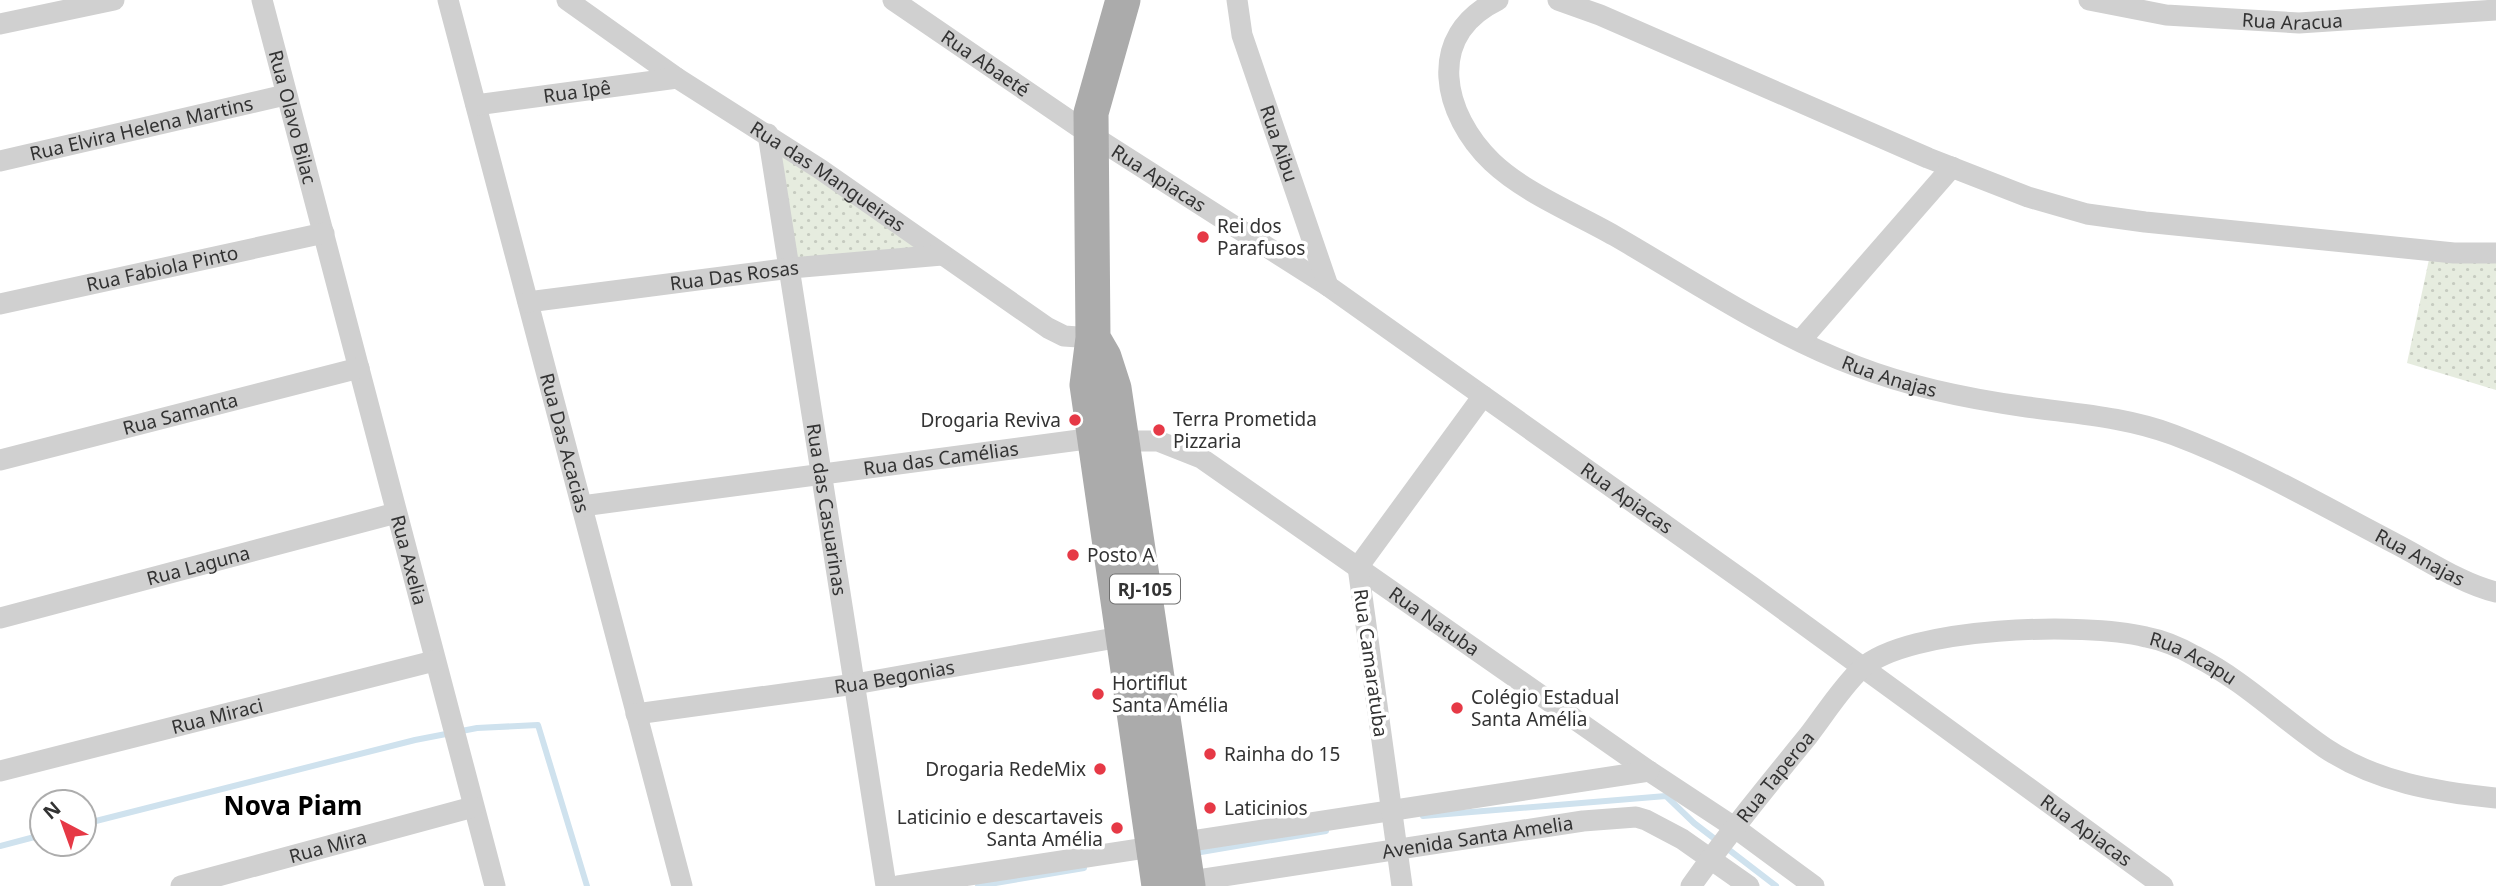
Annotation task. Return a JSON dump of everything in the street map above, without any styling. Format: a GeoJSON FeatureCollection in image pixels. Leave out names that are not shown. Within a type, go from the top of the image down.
{"type":"FeatureCollection","features":[{"type":"Feature","properties":{"kind":"main road","name":"RJ-105"},"geometry":{"type":"LineString","coordinates":[[1123,0],[1084,130],[1093,338],[1104,357],[1114,388],[1109,440],[1168,846],[1178,885]]}},
{"type":"Feature","properties":{"kind":"street"},"geometry":{"type":"LineString","coordinates":[[0,24],[114,0]]}},
{"type":"Feature","properties":{"kind":"street","name":"Rua Olavo Bilac"},"geometry":{"type":"LineString","coordinates":[[262,0],[285,95],[324,233]]}},
{"type":"Feature","properties":{"kind":"street","name":"Rua Das Acacias"},"geometry":{"type":"LineString","coordinates":[[448,0],[682,886]]}},
{"type":"Feature","properties":{"kind":"street","name":"Rua das Mangueiras"},"geometry":{"type":"LineString","coordinates":[[567,0],[677,78],[768,134],[1048,328],[1065,336],[1093,338]]}},
{"type":"Feature","properties":{"kind":"street","name":"Rua Abaeté"},"geometry":{"type":"LineString","coordinates":[[893,0],[1084,130]]}},
{"type":"Feature","properties":{"kind":"street","name":"Rua Aibu"},"geometry":{"type":"LineString","coordinates":[[1237,0],[1242,35],[1328,286]]}},
{"type":"Feature","properties":{"kind":"street","name":"Rua Anajas"},"geometry":{"type":"LineString","coordinates":[[1498,0],[1475,15],[1461,31],[1448,62],[1447,79],[1466,132],[1507,174],[1714,295],[1855,366],[1926,388],[2026,407],[2100,415],[2172,434],[2245,465],[2445,569],[2496,592]]}},
{"type":"Feature","properties":{"kind":"street"},"geometry":{"type":"LineString","coordinates":[[1558,0],[1601,15],[1952,167],[2028,197],[2087,214],[2454,253],[2496,253]]}},
{"type":"Feature","properties":{"kind":"street","name":"Rua Aracua"},"geometry":{"type":"LineString","coordinates":[[2089,0],[2166,15],[2299,23],[2496,10]]}},
{"type":"Feature","properties":{"kind":"street","name":"Rua Ipê"},"geometry":{"type":"LineString","coordinates":[[476,105],[677,78]]}},
{"type":"Feature","properties":{"kind":"street","name":"Rua Elvira Helena Martins"},"geometry":{"type":"LineString","coordinates":[[0,161],[285,95]]}},
{"type":"Feature","properties":{"kind":"street","name":"Rua Apiacas"},"geometry":{"type":"LineString","coordinates":[[1084,130],[1328,286],[2163,886]]}},
{"type":"Feature","properties":{"kind":"street","name":"Rua das Casuarinas"},"geometry":{"type":"LineString","coordinates":[[768,134],[887,886]]}},
{"type":"Feature","properties":{"kind":"street"},"geometry":{"type":"LineString","coordinates":[[1801,340],[1952,167]]}},
{"type":"Feature","properties":{"kind":"street","name":"Rua Fabiola Pinto"},"geometry":{"type":"LineString","coordinates":[[0,304],[324,233]]}},
{"type":"Feature","properties":{"kind":"street","name":"Rua Axelia"},"geometry":{"type":"LineString","coordinates":[[324,233],[495,886]]}},
{"type":"Feature","properties":{"kind":"street","name":"Rua Das Rosas"},"geometry":{"type":"LineString","coordinates":[[528,302],[791,268],[942,255]]}},
{"type":"Feature","properties":{"kind":"street","name":"Rua Samanta"},"geometry":{"type":"LineString","coordinates":[[0,460],[359,368]]}},
{"type":"Feature","properties":{"kind":"street","name":"Rua Camaratuba"},"geometry":{"type":"LineString","coordinates":[[1402,886],[1358,567],[1483,396]]}},
{"type":"Feature","properties":{"kind":"street","name":"Rua das Camélias"},"geometry":{"type":"LineString","coordinates":[[582,506],[1109,440]]}},
{"type":"Feature","properties":{"kind":"street","name":"Rua Natuba"},"geometry":{"type":"LineString","coordinates":[[1109,440],[1158,441],[1201,458],[1649,771],[1734,827]]}},
{"type":"Feature","properties":{"kind":"street","name":"Rua Laguna"},"geometry":{"type":"LineString","coordinates":[[0,618],[396,513]]}},
{"type":"Feature","properties":{"kind":"street","name":"Rua Acapu"},"geometry":{"type":"LineString","coordinates":[[1863,668],[1908,646],[1965,634],[2028,630],[2111,632],[2147,637],[2194,655],[2237,682],[2326,749],[2354,764],[2388,779],[2422,789],[2496,798]]}},
{"type":"Feature","properties":{"kind":"street","name":"Rua Begonias"},"geometry":{"type":"LineString","coordinates":[[636,715],[855,684],[1137,634]]}},
{"type":"Feature","properties":{"kind":"street","name":"Rua Miraci"},"geometry":{"type":"LineString","coordinates":[[0,771],[434,661]]}},
{"type":"Feature","properties":{"kind":"street","name":"Rua Taperoa"},"geometry":{"type":"LineString","coordinates":[[1691,886],[1734,827],[1863,668]]}},
{"type":"Feature","properties":{"kind":"street","name":"Avenida Santa Amelia"},"geometry":{"type":"LineString","coordinates":[[898,886],[1649,771]]}},
{"type":"Feature","properties":{"kind":"street","name":"Rua Mira"},"geometry":{"type":"LineString","coordinates":[[181,886],[473,807]]}},
{"type":"Feature","properties":{"kind":"street","name":"Avenida Santa Amelia"},"geometry":{"type":"LineString","coordinates":[[1178,885],[1583,821],[1636,817],[1654,823],[1749,886]]}},
{"type":"Feature","properties":{"kind":"street"},"geometry":{"type":"LineString","coordinates":[[1734,827],[1814,886]]}},
{"type":"Feature","properties":{"kind":"shaded area"},"geometry":{"type":"Polygon","coordinates":[[[771,135],[931,247],[791,266],[771,135]]]}},
{"type":"Feature","properties":{"kind":"shaded area"},"geometry":{"type":"Polygon","coordinates":[[[2496,248],[2496,390],[2407,363],[2431,250],[2496,248]]]}},
{"type":"Feature","properties":{"kind":"waterway"},"geometry":{"type":"LineString","coordinates":[[98,820],[415,740],[477,728],[538,725],[587,886]]}},
{"type":"Feature","properties":{"kind":"waterway"},"geometry":{"type":"LineString","coordinates":[[1423,816],[1666,796],[1694,823],[1776,886]]}},
{"type":"Feature","properties":{"kind":"waterway"},"geometry":{"type":"LineString","coordinates":[[1195,853],[1326,831]]}},
{"type":"Feature","properties":{"kind":"waterway"},"geometry":{"type":"LineString","coordinates":[[0,846],[28,839]]}},
{"type":"Feature","properties":{"kind":"waterway"},"geometry":{"type":"LineString","coordinates":[[978,886],[1084,868]]}},
{"type":"Feature","properties":{"kind":"place","name":"Rei dos Parafusos"},"geometry":{"type":"Point","coordinates":[1203,237]}},
{"type":"Feature","properties":{"kind":"place","name":"Drogaria Reviva"},"geometry":{"type":"Point","coordinates":[1075,420]}},
{"type":"Feature","properties":{"kind":"place","name":"Terra Prometida Pizzaria"},"geometry":{"type":"Point","coordinates":[1159,430]}},
{"type":"Feature","properties":{"kind":"place","name":"Posto A"},"geometry":{"type":"Point","coordinates":[1073,555]}},
{"type":"Feature","properties":{"kind":"place","name":"Hortiflut Santa Amélia"},"geometry":{"type":"Point","coordinates":[1098,694]}},
{"type":"Feature","properties":{"kind":"place","name":"Colégio Estadual Santa Amélia"},"geometry":{"type":"Point","coordinates":[1457,708]}},
{"type":"Feature","properties":{"kind":"place","name":"Rainha do 15"},"geometry":{"type":"Point","coordinates":[1210,754]}},
{"type":"Feature","properties":{"kind":"place","name":"Drogaria RedeMix"},"geometry":{"type":"Point","coordinates":[1100,769]}},
{"type":"Feature","properties":{"kind":"place","name":"Laticinios"},"geometry":{"type":"Point","coordinates":[1210,808]}},
{"type":"Feature","properties":{"kind":"place","name":"Laticinio e descartaveis Santa Amélia"},"geometry":{"type":"Point","coordinates":[1117,828]}},
{"type":"Feature","properties":{"kind":"district","name":"Nova Piam"},"geometry":{"type":"Point","coordinates":[293,805]}}]}
